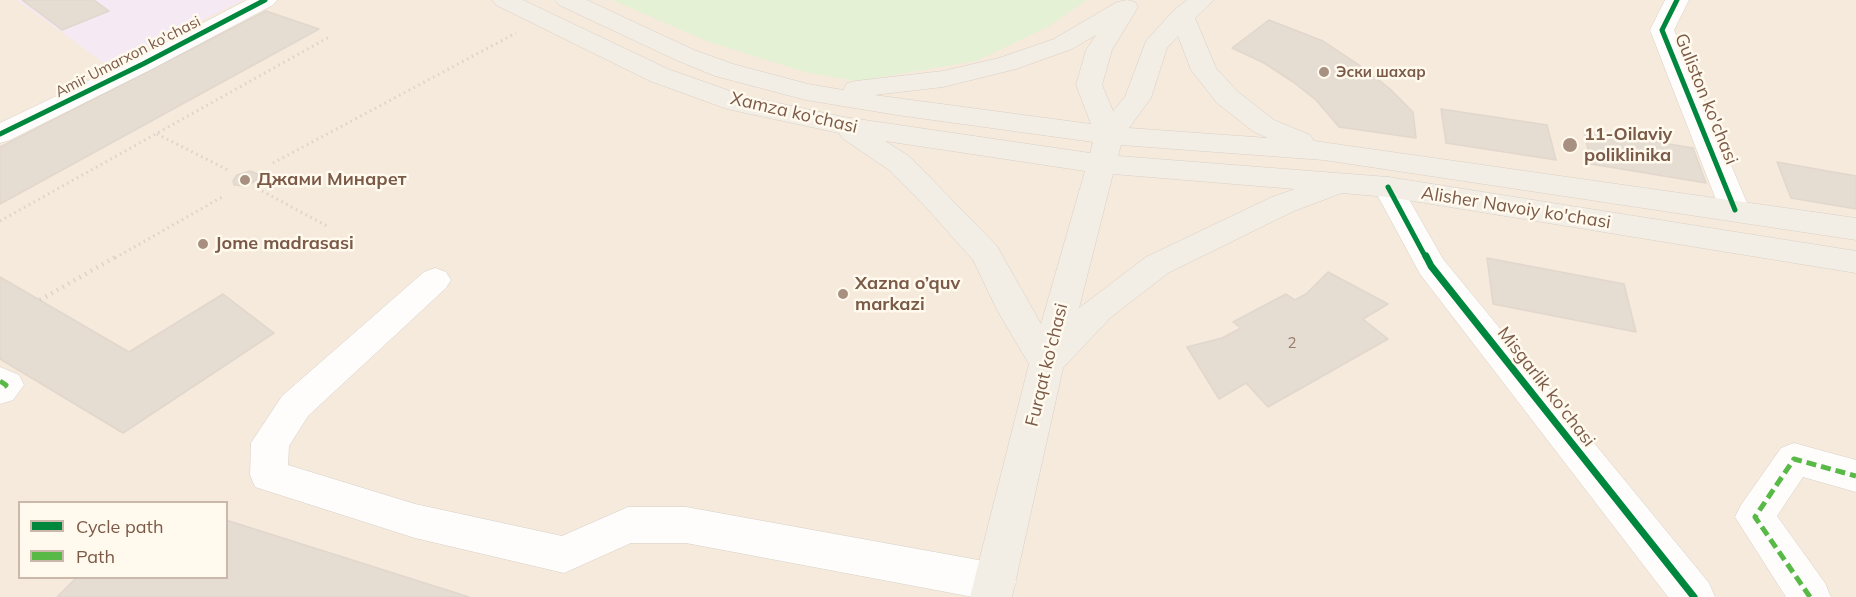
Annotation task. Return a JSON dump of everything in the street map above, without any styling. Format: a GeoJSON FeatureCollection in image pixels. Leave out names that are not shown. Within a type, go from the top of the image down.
{"type":"FeatureCollection","features":[{"type":"Feature","properties":{"kind":"main road","name":"Xamza ko'chasi"},"geometry":{"type":"LineString","coordinates":[[504,0],[670,79],[737,103],[844,126],[1105,150]]}},
{"type":"Feature","properties":{"kind":"main road","name":"Xamza ko'chasi"},"geometry":{"type":"LineString","coordinates":[[567,0],[685,55],[724,70],[806,92],[897,107],[1105,150]]}},
{"type":"Feature","properties":{"kind":"main road"},"geometry":{"type":"LineString","coordinates":[[806,92],[881,87],[933,80],[1007,64],[1063,44],[1131,3]]}},
{"type":"Feature","properties":{"kind":"main road"},"geometry":{"type":"LineString","coordinates":[[1105,150],[1089,85],[1099,50],[1131,3]]}},
{"type":"Feature","properties":{"kind":"main road"},"geometry":{"type":"LineString","coordinates":[[1105,150],[1138,98],[1155,46],[1192,8]]}},
{"type":"Feature","properties":{"kind":"main road"},"geometry":{"type":"LineString","coordinates":[[1192,8],[1204,70],[1227,97],[1264,126],[1324,151]]}},
{"type":"Feature","properties":{"kind":"main road"},"geometry":{"type":"LineString","coordinates":[[844,126],[899,163],[934,196],[986,254],[1014,310],[1047,363],[1098,309],[1156,265],[1283,204],[1340,184]]}},
{"type":"Feature","properties":{"kind":"main road","name":"Alisher Navoiy ko'chasi"},"geometry":{"type":"LineString","coordinates":[[1105,150],[1324,151],[1515,177],[1856,230]]}},
{"type":"Feature","properties":{"kind":"main road","name":"Alisher Navoiy ko'chasi"},"geometry":{"type":"LineString","coordinates":[[1105,150],[1340,184],[1388,187],[1856,262]]}},
{"type":"Feature","properties":{"kind":"main road","name":"Furqat ko'chasi"},"geometry":{"type":"LineString","coordinates":[[993,589],[1047,363],[1105,150]]}},
{"type":"Feature","properties":{"kind":"street","name":"Amir Umarxon ko'chasi"},"geometry":{"type":"LineString","coordinates":[[0,134],[143,64],[265,0]]}},
{"type":"Feature","properties":{"kind":"street","name":"Guliston ko'chasi"},"geometry":{"type":"LineString","coordinates":[[1677,0],[1662,30],[1735,210]]}},
{"type":"Feature","properties":{"kind":"street","name":"Misgarlik ko'chasi"},"geometry":{"type":"LineString","coordinates":[[1388,187],[1431,266],[1694,597]]}},
{"type":"Feature","properties":{"kind":"street"},"geometry":{"type":"LineString","coordinates":[[435,280],[295,406],[270,443],[269,475],[415,521],[564,555],[628,525],[686,525],[993,589]]}},
{"type":"Feature","properties":{"kind":"street"},"geometry":{"type":"LineString","coordinates":[[0,381],[6,385],[0,390]]}},
{"type":"Feature","properties":{"kind":"street"},"geometry":{"type":"LineString","coordinates":[[1810,597],[1755,517],[1794,459],[1856,476]]}},
{"type":"Feature","properties":{"kind":"path"},"geometry":{"type":"LineString","coordinates":[[273,163],[543,18]]}},
{"type":"Feature","properties":{"kind":"path"},"geometry":{"type":"LineString","coordinates":[[0,221],[331,36]]}},
{"type":"Feature","properties":{"kind":"path"},"geometry":{"type":"LineString","coordinates":[[156,134],[228,170]]}},
{"type":"Feature","properties":{"kind":"path"},"geometry":{"type":"LineString","coordinates":[[262,191],[327,226]]}},
{"type":"Feature","properties":{"kind":"path"},"geometry":{"type":"LineString","coordinates":[[40,300],[222,197]]}},
{"type":"Feature","properties":{"kind":"shaded area"},"geometry":{"type":"Polygon","coordinates":[[[0,0],[1856,0],[1856,597],[0,597],[0,0]]]}},
{"type":"Feature","properties":{"kind":"shaded area"},"geometry":{"type":"Polygon","coordinates":[[[17,0],[243,0],[108,66],[17,0]]]}},
{"type":"Feature","properties":{"kind":"green space"},"geometry":{"type":"Polygon","coordinates":[[[612,0],[1087,0],[1046,28],[976,61],[857,81],[809,73],[709,42],[612,0]]]}},
{"type":"Feature","properties":{"kind":"building"},"geometry":{"type":"Polygon","coordinates":[[[22,0],[94,0],[109,11],[62,30],[22,0]]]}},
{"type":"Feature","properties":{"kind":"building"},"geometry":{"type":"Polygon","coordinates":[[[266,11],[319,29],[0,204],[0,147],[266,11]]]}},
{"type":"Feature","properties":{"kind":"building"},"geometry":{"type":"Polygon","coordinates":[[[1269,20],[1323,41],[1389,88],[1413,112],[1416,138],[1339,127],[1316,100],[1293,82],[1264,63],[1232,48],[1269,20]]]}},
{"type":"Feature","properties":{"kind":"building"},"geometry":{"type":"Polygon","coordinates":[[[1441,109],[1547,125],[1556,160],[1446,143],[1441,109]]]}},
{"type":"Feature","properties":{"kind":"building"},"geometry":{"type":"Polygon","coordinates":[[[1584,130],[1693,148],[1706,183],[1591,164],[1584,130]]]}},
{"type":"Feature","properties":{"kind":"building"},"geometry":{"type":"Polygon","coordinates":[[[1777,162],[1856,176],[1856,209],[1791,198],[1777,162]]]}},
{"type":"Feature","properties":{"kind":"building","name":"Джами Минарет"},"geometry":{"type":"Polygon","coordinates":[[[250,171],[258,174],[256,181],[244,186],[234,185],[233,181],[237,175],[250,171]]]}},
{"type":"Feature","properties":{"kind":"building"},"geometry":{"type":"Polygon","coordinates":[[[1487,258],[1624,284],[1636,332],[1493,304],[1487,258]]]}},
{"type":"Feature","properties":{"kind":"building"},"geometry":{"type":"Polygon","coordinates":[[[1328,272],[1388,304],[1363,319],[1388,339],[1268,407],[1246,383],[1219,399],[1187,347],[1222,338],[1241,328],[1233,322],[1286,294],[1295,300],[1306,294],[1328,272]]]}},
{"type":"Feature","properties":{"kind":"building"},"geometry":{"type":"Polygon","coordinates":[[[0,277],[129,352],[223,294],[274,333],[123,433],[0,359],[0,277]]]}},
{"type":"Feature","properties":{"kind":"building"},"geometry":{"type":"Polygon","coordinates":[[[228,521],[469,597],[57,597],[75,579],[228,579],[228,521]]]}},
{"type":"Feature","properties":{"kind":"marked path"},"geometry":{"type":"LineString","coordinates":[[0,381],[6,385],[0,390]]}},
{"type":"Feature","properties":{"kind":"marked path"},"geometry":{"type":"LineString","coordinates":[[1810,597],[1755,517],[1794,459],[1856,476]]}},
{"type":"Feature","properties":{"kind":"cycle path"},"geometry":{"type":"LineString","coordinates":[[0,134],[143,64],[265,0]]}},
{"type":"Feature","properties":{"kind":"cycle path"},"geometry":{"type":"LineString","coordinates":[[1677,0],[1662,30],[1735,210]]}},
{"type":"Feature","properties":{"kind":"cycle path"},"geometry":{"type":"LineString","coordinates":[[1388,187],[1431,266],[1694,597]]}},
{"type":"Feature","properties":{"kind":"place","name":"Эски шахар"},"geometry":{"type":"Point","coordinates":[1324,72]}},
{"type":"Feature","properties":{"kind":"place","name":"11-Oilaviy poliklinika"},"geometry":{"type":"Point","coordinates":[1570,145]}},
{"type":"Feature","properties":{"kind":"place","name":"Джами Минарет"},"geometry":{"type":"Point","coordinates":[245,180]}},
{"type":"Feature","properties":{"kind":"place","name":"Jome madrasasi"},"geometry":{"type":"Point","coordinates":[203,244]}},
{"type":"Feature","properties":{"kind":"place","name":"Xazna o’quv markazi"},"geometry":{"type":"Point","coordinates":[843,294]}}]}
